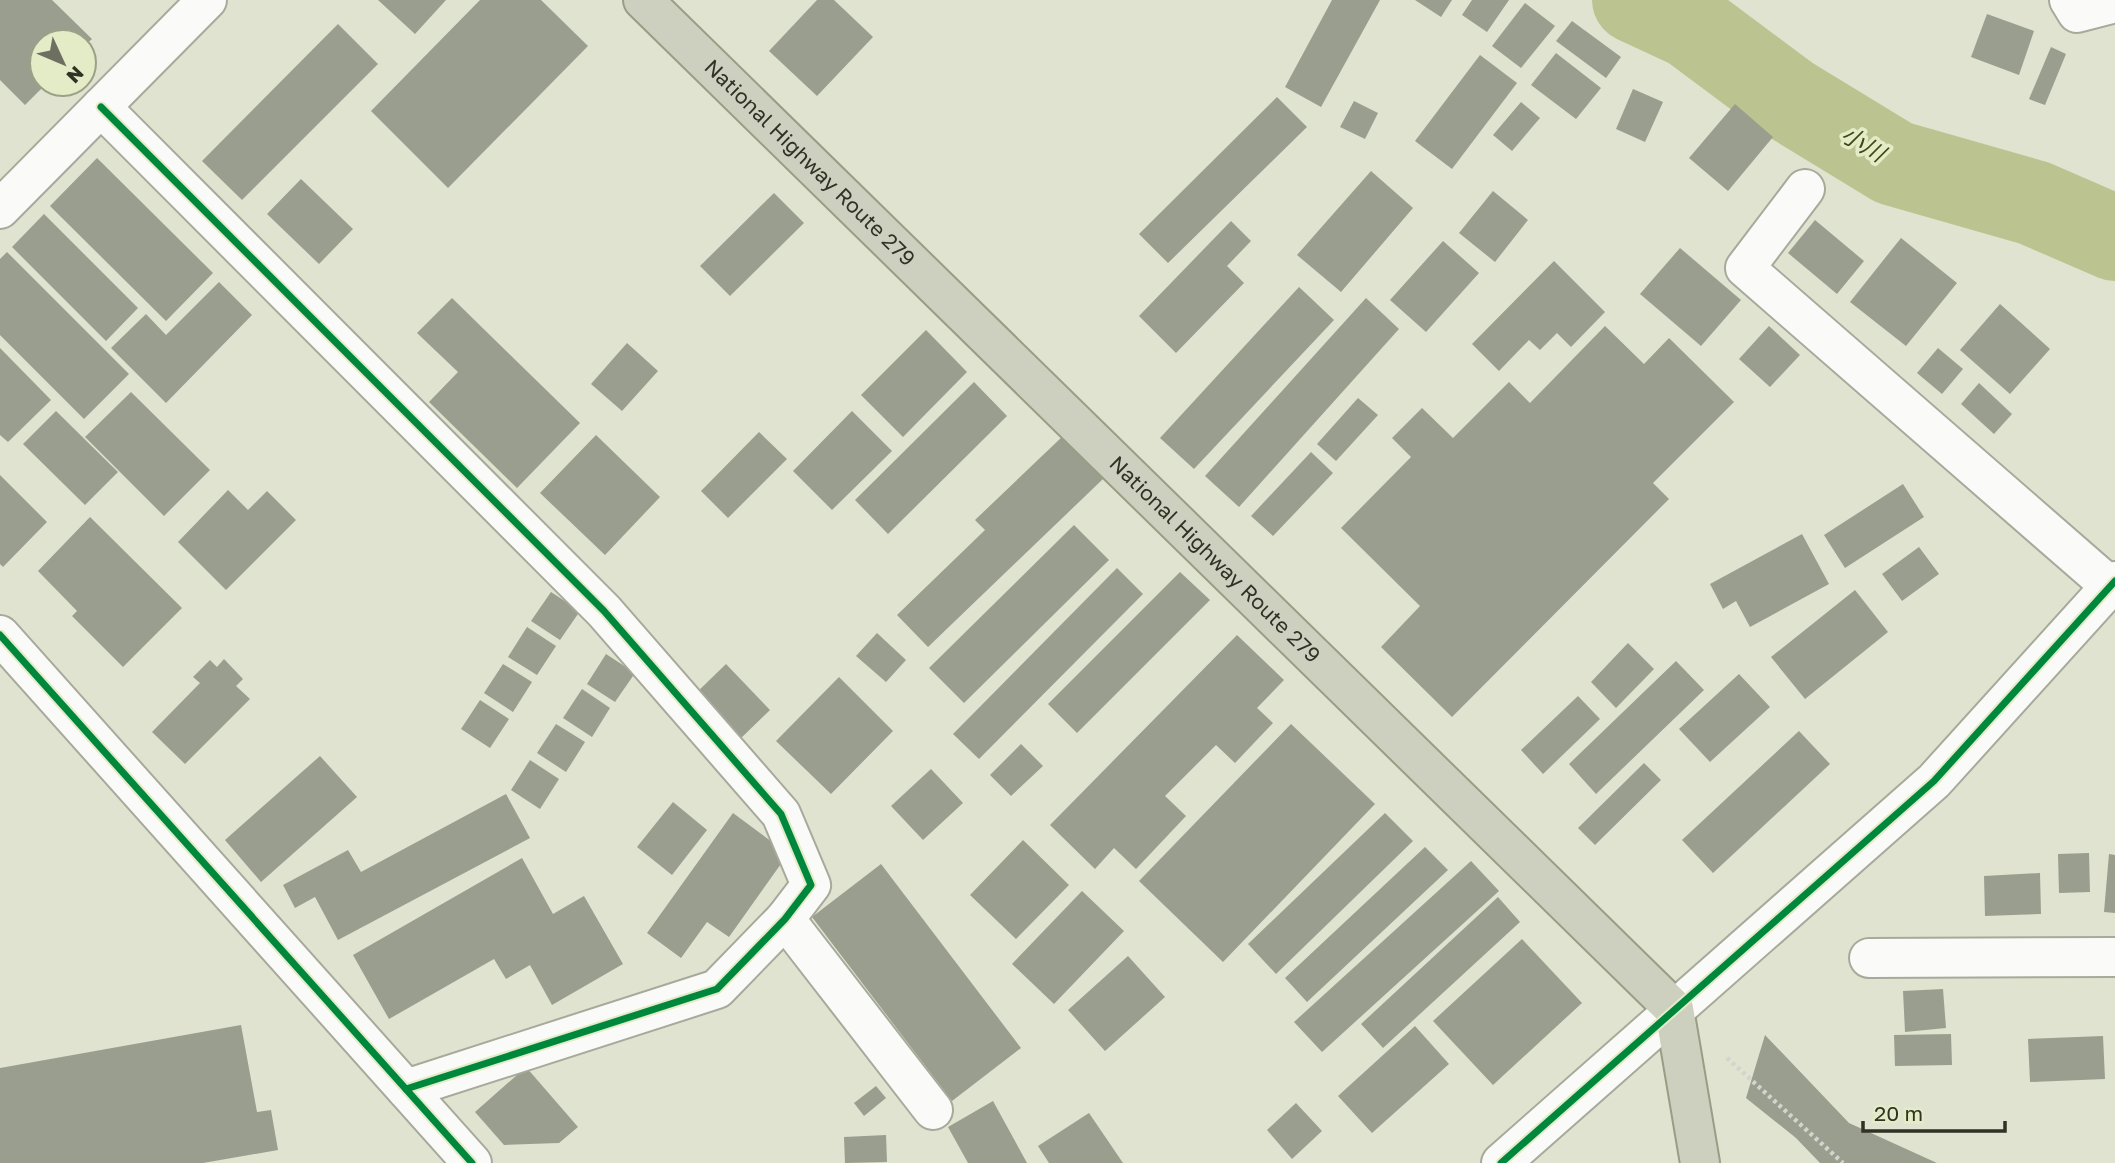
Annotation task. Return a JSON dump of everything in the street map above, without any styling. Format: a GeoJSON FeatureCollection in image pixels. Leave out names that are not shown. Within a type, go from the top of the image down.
{"type":"FeatureCollection","features":[{"type":"Feature","properties":{"kind":"highway","name":"National Highway Route 279"},"geometry":{"type":"LineString","coordinates":[[643,0],[1674,1010]]}},
{"type":"Feature","properties":{"kind":"highway"},"geometry":{"type":"LineString","coordinates":[[1674,1010],[1700,1163]]}},
{"type":"Feature","properties":{"kind":"street"},"geometry":{"type":"LineString","coordinates":[[0,209],[207,0]]}},
{"type":"Feature","properties":{"kind":"street"},"geometry":{"type":"LineString","coordinates":[[2069,0],[2077,13],[2115,3]]}},
{"type":"Feature","properties":{"kind":"street"},"geometry":{"type":"LineString","coordinates":[[101,107],[604,611],[781,814],[811,885],[785,919],[717,989],[406,1088]]}},
{"type":"Feature","properties":{"kind":"street"},"geometry":{"type":"LineString","coordinates":[[1501,1163],[1737,958],[1934,781],[2113,583],[1745,268],[1805,189]]}},
{"type":"Feature","properties":{"kind":"street"},"geometry":{"type":"LineString","coordinates":[[0,635],[472,1163]]}},
{"type":"Feature","properties":{"kind":"street"},"geometry":{"type":"LineString","coordinates":[[785,919],[933,1110]]}},
{"type":"Feature","properties":{"kind":"street"},"geometry":{"type":"LineString","coordinates":[[1869,958],[2115,957]]}},
{"type":"Feature","properties":{"kind":"path"},"geometry":{"type":"LineString","coordinates":[[1724,1055],[1843,1163]]}},
{"type":"Feature","properties":{"kind":"building"},"geometry":{"type":"Polygon","coordinates":[[[0,0],[52,0],[81,28],[28,28],[28,98],[32,98],[25,105],[0,80],[0,0]]]}},
{"type":"Feature","properties":{"kind":"building"},"geometry":{"type":"Polygon","coordinates":[[[378,0],[446,0],[415,34],[378,0]]]}},
{"type":"Feature","properties":{"kind":"building"},"geometry":{"type":"Polygon","coordinates":[[[480,0],[541,0],[588,46],[448,188],[371,111],[480,0]]]}},
{"type":"Feature","properties":{"kind":"building"},"geometry":{"type":"Polygon","coordinates":[[[817,0],[834,0],[873,37],[817,96],[769,51],[817,0]]]}},
{"type":"Feature","properties":{"kind":"building"},"geometry":{"type":"Polygon","coordinates":[[[1332,0],[1380,0],[1321,107],[1285,87],[1332,0]]]}},
{"type":"Feature","properties":{"kind":"building"},"geometry":{"type":"Polygon","coordinates":[[[1415,0],[1452,0],[1441,17],[1415,0]]]}},
{"type":"Feature","properties":{"kind":"building"},"geometry":{"type":"Polygon","coordinates":[[[1472,0],[1509,0],[1487,32],[1462,15],[1472,0]]]}},
{"type":"Feature","properties":{"kind":"building"},"geometry":{"type":"Polygon","coordinates":[[[1525,3],[1555,26],[1521,68],[1492,46],[1525,3]]]}},
{"type":"Feature","properties":{"kind":"building"},"geometry":{"type":"Polygon","coordinates":[[[1987,14],[2034,31],[2019,75],[1971,57],[1987,14]]]}},
{"type":"Feature","properties":{"kind":"building"},"geometry":{"type":"Polygon","coordinates":[[[1572,21],[1621,57],[1606,78],[1556,41],[1572,21]]]}},
{"type":"Feature","properties":{"kind":"building"},"geometry":{"type":"Polygon","coordinates":[[[338,24],[378,64],[242,200],[202,161],[338,24]]]}},
{"type":"Feature","properties":{"kind":"building"},"geometry":{"type":"Polygon","coordinates":[[[2051,47],[2066,54],[2045,105],[2029,99],[2051,47]]]}},
{"type":"Feature","properties":{"kind":"building"},"geometry":{"type":"Polygon","coordinates":[[[1556,53],[1601,88],[1576,119],[1531,85],[1556,53]]]}},
{"type":"Feature","properties":{"kind":"building"},"geometry":{"type":"Polygon","coordinates":[[[1480,55],[1517,83],[1452,169],[1415,141],[1480,55]]]}},
{"type":"Feature","properties":{"kind":"building"},"geometry":{"type":"Polygon","coordinates":[[[1633,89],[1663,102],[1645,142],[1616,129],[1633,89]]]}},
{"type":"Feature","properties":{"kind":"building"},"geometry":{"type":"Polygon","coordinates":[[[1277,97],[1307,127],[1168,263],[1139,234],[1277,97]]]}},
{"type":"Feature","properties":{"kind":"building"},"geometry":{"type":"Polygon","coordinates":[[[1354,101],[1378,113],[1365,139],[1340,127],[1354,101]]]}},
{"type":"Feature","properties":{"kind":"building"},"geometry":{"type":"Polygon","coordinates":[[[1521,102],[1540,118],[1512,151],[1493,135],[1521,102]]]}},
{"type":"Feature","properties":{"kind":"building"},"geometry":{"type":"Polygon","coordinates":[[[1735,104],[1773,137],[1728,191],[1689,158],[1735,104]]]}},
{"type":"Feature","properties":{"kind":"building"},"geometry":{"type":"Polygon","coordinates":[[[97,158],[213,273],[166,321],[50,206],[97,158]]]}},
{"type":"Feature","properties":{"kind":"building"},"geometry":{"type":"Polygon","coordinates":[[[1371,171],[1413,208],[1341,292],[1297,255],[1371,171]]]}},
{"type":"Feature","properties":{"kind":"building"},"geometry":{"type":"Polygon","coordinates":[[[301,179],[353,229],[319,264],[267,214],[301,179]]]}},
{"type":"Feature","properties":{"kind":"building"},"geometry":{"type":"Polygon","coordinates":[[[1493,191],[1528,220],[1495,262],[1459,233],[1493,191]]]}},
{"type":"Feature","properties":{"kind":"building"},"geometry":{"type":"Polygon","coordinates":[[[774,193],[804,223],[730,296],[700,266],[774,193]]]}},
{"type":"Feature","properties":{"kind":"building"},"geometry":{"type":"Polygon","coordinates":[[[44,214],[138,308],[106,341],[12,247],[44,214]]]}},
{"type":"Feature","properties":{"kind":"building"},"geometry":{"type":"Polygon","coordinates":[[[1815,220],[1864,261],[1837,294],[1788,253],[1815,220]]]}},
{"type":"Feature","properties":{"kind":"building"},"geometry":{"type":"Polygon","coordinates":[[[1231,221],[1251,241],[1227,266],[1244,283],[1176,353],[1139,316],[1231,221]]]}},
{"type":"Feature","properties":{"kind":"building"},"geometry":{"type":"Polygon","coordinates":[[[1901,238],[1957,283],[1906,346],[1850,302],[1901,238]]]}},
{"type":"Feature","properties":{"kind":"building"},"geometry":{"type":"Polygon","coordinates":[[[1443,241],[1479,273],[1426,332],[1390,300],[1443,241]]]}},
{"type":"Feature","properties":{"kind":"building"},"geometry":{"type":"Polygon","coordinates":[[[1680,248],[1741,300],[1701,346],[1640,294],[1680,248]]]}},
{"type":"Feature","properties":{"kind":"building"},"geometry":{"type":"Polygon","coordinates":[[[7,252],[129,374],[84,419],[0,335],[0,259],[7,252]]]}},
{"type":"Feature","properties":{"kind":"building"},"geometry":{"type":"Polygon","coordinates":[[[1554,261],[1605,312],[1571,347],[1557,333],[1540,350],[1529,340],[1499,371],[1472,344],[1554,261]]]}},
{"type":"Feature","properties":{"kind":"building"},"geometry":{"type":"Polygon","coordinates":[[[219,282],[252,315],[166,403],[111,348],[146,314],[166,335],[219,282]]]}},
{"type":"Feature","properties":{"kind":"building"},"geometry":{"type":"Polygon","coordinates":[[[1299,287],[1334,320],[1194,469],[1160,438],[1299,287]]]}},
{"type":"Feature","properties":{"kind":"building"},"geometry":{"type":"Polygon","coordinates":[[[452,298],[580,423],[517,488],[429,402],[458,372],[417,333],[452,298]]]}},
{"type":"Feature","properties":{"kind":"building"},"geometry":{"type":"Polygon","coordinates":[[[1366,298],[1399,329],[1239,507],[1205,476],[1366,298]]]}},
{"type":"Feature","properties":{"kind":"building"},"geometry":{"type":"Polygon","coordinates":[[[2000,304],[2050,349],[2010,394],[1960,350],[2000,304]]]}},
{"type":"Feature","properties":{"kind":"building"},"geometry":{"type":"Polygon","coordinates":[[[1605,326],[1644,364],[1669,338],[1734,402],[1653,483],[1669,499],[1452,717],[1381,647],[1420,606],[1341,528],[1411,457],[1392,438],[1422,408],[1453,438],[1509,382],[1530,403],[1605,326]]]}},
{"type":"Feature","properties":{"kind":"building"},"geometry":{"type":"Polygon","coordinates":[[[1769,326],[1800,355],[1770,387],[1739,359],[1769,326]]]}},
{"type":"Feature","properties":{"kind":"building"},"geometry":{"type":"Polygon","coordinates":[[[926,330],[967,372],[903,437],[861,395],[926,330]]]}},
{"type":"Feature","properties":{"kind":"building"},"geometry":{"type":"Polygon","coordinates":[[[627,343],[658,371],[622,411],[591,384],[627,343]]]}},
{"type":"Feature","properties":{"kind":"building"},"geometry":{"type":"Polygon","coordinates":[[[0,348],[51,400],[8,442],[0,435],[0,348]]]}},
{"type":"Feature","properties":{"kind":"building"},"geometry":{"type":"Polygon","coordinates":[[[1938,348],[1963,369],[1942,394],[1917,373],[1938,348]]]}},
{"type":"Feature","properties":{"kind":"building"},"geometry":{"type":"Polygon","coordinates":[[[974,382],[1007,416],[888,534],[855,500],[974,382]]]}},
{"type":"Feature","properties":{"kind":"building"},"geometry":{"type":"Polygon","coordinates":[[[1979,383],[2012,414],[1994,434],[1961,404],[1979,383]]]}},
{"type":"Feature","properties":{"kind":"building"},"geometry":{"type":"Polygon","coordinates":[[[131,392],[210,470],[164,516],[85,437],[131,392]]]}},
{"type":"Feature","properties":{"kind":"building"},"geometry":{"type":"Polygon","coordinates":[[[1358,398],[1378,415],[1336,461],[1317,444],[1358,398]]]}},
{"type":"Feature","properties":{"kind":"building"},"geometry":{"type":"Polygon","coordinates":[[[56,411],[118,472],[85,505],[23,444],[56,411]]]}},
{"type":"Feature","properties":{"kind":"building"},"geometry":{"type":"Polygon","coordinates":[[[852,411],[892,451],[832,510],[793,471],[852,411]]]}},
{"type":"Feature","properties":{"kind":"building"},"geometry":{"type":"Polygon","coordinates":[[[759,432],[787,459],[728,518],[701,491],[759,432]]]}},
{"type":"Feature","properties":{"kind":"building"},"geometry":{"type":"Polygon","coordinates":[[[596,435],[660,497],[605,555],[540,493],[596,435]]]}},
{"type":"Feature","properties":{"kind":"building"},"geometry":{"type":"Polygon","coordinates":[[[1063,436],[1104,478],[928,647],[897,615],[985,530],[975,520],[1063,436]]]}},
{"type":"Feature","properties":{"kind":"building"},"geometry":{"type":"Polygon","coordinates":[[[1311,452],[1333,473],[1273,536],[1251,516],[1311,452]]]}},
{"type":"Feature","properties":{"kind":"building"},"geometry":{"type":"Polygon","coordinates":[[[0,475],[47,522],[3,567],[0,564],[0,475]]]}},
{"type":"Feature","properties":{"kind":"building"},"geometry":{"type":"Polygon","coordinates":[[[1903,484],[1924,517],[1845,568],[1824,535],[1903,484]]]}},
{"type":"Feature","properties":{"kind":"building"},"geometry":{"type":"Polygon","coordinates":[[[228,490],[248,510],[267,491],[296,520],[226,590],[178,542],[228,490]]]}},
{"type":"Feature","properties":{"kind":"building"},"geometry":{"type":"Polygon","coordinates":[[[90,517],[182,608],[123,667],[72,616],[77,611],[38,571],[90,517]]]}},
{"type":"Feature","properties":{"kind":"building"},"geometry":{"type":"Polygon","coordinates":[[[1074,525],[1109,560],[964,703],[929,668],[1074,525]]]}},
{"type":"Feature","properties":{"kind":"building"},"geometry":{"type":"Polygon","coordinates":[[[1802,534],[1829,584],[1750,627],[1736,601],[1723,609],[1710,584],[1802,534]]]}},
{"type":"Feature","properties":{"kind":"building"},"geometry":{"type":"Polygon","coordinates":[[[1919,547],[1939,574],[1902,601],[1882,574],[1919,547]]]}},
{"type":"Feature","properties":{"kind":"building"},"geometry":{"type":"Polygon","coordinates":[[[1117,568],[1143,594],[979,759],[953,734],[1117,568]]]}},
{"type":"Feature","properties":{"kind":"building"},"geometry":{"type":"Polygon","coordinates":[[[1180,572],[1210,600],[1077,733],[1048,704],[1180,572]]]}},
{"type":"Feature","properties":{"kind":"building"},"geometry":{"type":"Polygon","coordinates":[[[1855,590],[1888,632],[1805,699],[1771,657],[1855,590]]]}},
{"type":"Feature","properties":{"kind":"building"},"geometry":{"type":"Polygon","coordinates":[[[551,592],[580,611],[560,640],[531,621],[551,592]]]}},
{"type":"Feature","properties":{"kind":"building"},"geometry":{"type":"Polygon","coordinates":[[[527,627],[556,646],[537,675],[508,657],[527,627]]]}},
{"type":"Feature","properties":{"kind":"building"},"geometry":{"type":"Polygon","coordinates":[[[877,633],[906,660],[886,682],[856,656],[877,633]]]}},
{"type":"Feature","properties":{"kind":"building"},"geometry":{"type":"Polygon","coordinates":[[[1237,635],[1284,680],[1257,708],[1273,723],[1235,763],[1216,745],[1165,796],[1186,816],[1136,869],[1114,848],[1095,869],[1050,825],[1237,635]]]}},
{"type":"Feature","properties":{"kind":"building"},"geometry":{"type":"Polygon","coordinates":[[[1628,643],[1654,669],[1616,708],[1591,682],[1628,643]]]}},
{"type":"Feature","properties":{"kind":"building"},"geometry":{"type":"Polygon","coordinates":[[[606,654],[635,673],[615,702],[587,684],[606,654]]]}},
{"type":"Feature","properties":{"kind":"building"},"geometry":{"type":"Polygon","coordinates":[[[224,659],[243,679],[236,686],[250,699],[185,764],[152,732],[200,683],[193,677],[210,660],[217,667],[224,659]]]}},
{"type":"Feature","properties":{"kind":"building"},"geometry":{"type":"Polygon","coordinates":[[[1676,661],[1704,690],[1596,794],[1569,764],[1676,661]]]}},
{"type":"Feature","properties":{"kind":"building"},"geometry":{"type":"Polygon","coordinates":[[[503,664],[532,682],[513,712],[484,693],[503,664]]]}},
{"type":"Feature","properties":{"kind":"building"},"geometry":{"type":"Polygon","coordinates":[[[726,664],[770,710],[737,742],[693,696],[726,664]]]}},
{"type":"Feature","properties":{"kind":"building"},"geometry":{"type":"Polygon","coordinates":[[[1739,674],[1770,707],[1710,762],[1679,729],[1739,674]]]}},
{"type":"Feature","properties":{"kind":"building"},"geometry":{"type":"Polygon","coordinates":[[[839,677],[893,731],[831,794],[776,741],[839,677]]]}},
{"type":"Feature","properties":{"kind":"building"},"geometry":{"type":"Polygon","coordinates":[[[582,689],[610,708],[592,737],[563,718],[582,689]]]}},
{"type":"Feature","properties":{"kind":"building"},"geometry":{"type":"Polygon","coordinates":[[[1578,696],[1600,719],[1543,774],[1521,750],[1578,696]]]}},
{"type":"Feature","properties":{"kind":"building"},"geometry":{"type":"Polygon","coordinates":[[[480,700],[509,719],[490,748],[461,729],[480,700]]]}},
{"type":"Feature","properties":{"kind":"building"},"geometry":{"type":"Polygon","coordinates":[[[556,724],[585,742],[566,772],[537,753],[556,724]]]}},
{"type":"Feature","properties":{"kind":"building"},"geometry":{"type":"Polygon","coordinates":[[[1291,724],[1375,804],[1223,962],[1139,881],[1291,724]]]}},
{"type":"Feature","properties":{"kind":"building"},"geometry":{"type":"Polygon","coordinates":[[[1799,731],[1830,764],[1713,873],[1682,840],[1799,731]]]}},
{"type":"Feature","properties":{"kind":"building"},"geometry":{"type":"Polygon","coordinates":[[[1021,744],[1043,766],[1011,796],[990,775],[1021,744]]]}},
{"type":"Feature","properties":{"kind":"building"},"geometry":{"type":"Polygon","coordinates":[[[320,756],[357,797],[261,882],[225,840],[320,756]]]}},
{"type":"Feature","properties":{"kind":"building"},"geometry":{"type":"Polygon","coordinates":[[[530,760],[559,779],[540,809],[511,790],[530,760]]]}},
{"type":"Feature","properties":{"kind":"building"},"geometry":{"type":"Polygon","coordinates":[[[1644,763],[1661,780],[1595,845],[1578,828],[1644,763]]]}},
{"type":"Feature","properties":{"kind":"building"},"geometry":{"type":"Polygon","coordinates":[[[931,769],[963,803],[923,840],[891,806],[931,769]]]}},
{"type":"Feature","properties":{"kind":"building"},"geometry":{"type":"Polygon","coordinates":[[[506,794],[530,838],[338,940],[315,897],[295,908],[283,885],[348,850],[361,872],[506,794]]]}},
{"type":"Feature","properties":{"kind":"building"},"geometry":{"type":"Polygon","coordinates":[[[673,802],[707,830],[672,875],[637,847],[673,802]]]}},
{"type":"Feature","properties":{"kind":"building"},"geometry":{"type":"Polygon","coordinates":[[[733,813],[788,854],[729,937],[707,922],[681,958],[647,933],[733,813]]]}},
{"type":"Feature","properties":{"kind":"building"},"geometry":{"type":"Polygon","coordinates":[[[1385,813],[1413,841],[1276,974],[1248,944],[1385,813]]]}},
{"type":"Feature","properties":{"kind":"building"},"geometry":{"type":"Polygon","coordinates":[[[1023,840],[1069,885],[1016,939],[970,895],[1023,840]]]}},
{"type":"Feature","properties":{"kind":"building"},"geometry":{"type":"Polygon","coordinates":[[[1425,847],[1448,870],[1307,1002],[1285,978],[1425,847]]]}},
{"type":"Feature","properties":{"kind":"building"},"geometry":{"type":"Polygon","coordinates":[[[2089,853],[2090,892],[2059,893],[2058,854],[2089,853]]]}},
{"type":"Feature","properties":{"kind":"building"},"geometry":{"type":"Polygon","coordinates":[[[2109,854],[2115,855],[2115,913],[2104,912],[2109,854]]]}},
{"type":"Feature","properties":{"kind":"building"},"geometry":{"type":"Polygon","coordinates":[[[522,858],[553,914],[584,896],[623,964],[552,1005],[530,965],[506,979],[494,959],[389,1019],[353,955],[522,858]]]}},
{"type":"Feature","properties":{"kind":"building"},"geometry":{"type":"Polygon","coordinates":[[[1471,861],[1499,891],[1322,1052],[1294,1022],[1471,861]]]}},
{"type":"Feature","properties":{"kind":"building"},"geometry":{"type":"Polygon","coordinates":[[[881,864],[1021,1048],[952,1101],[812,917],[881,864]]]}},
{"type":"Feature","properties":{"kind":"building"},"geometry":{"type":"Polygon","coordinates":[[[2040,873],[2041,914],[1985,916],[1984,876],[2040,873]]]}},
{"type":"Feature","properties":{"kind":"building"},"geometry":{"type":"Polygon","coordinates":[[[1082,891],[1124,931],[1054,1004],[1012,964],[1082,891]]]}},
{"type":"Feature","properties":{"kind":"building"},"geometry":{"type":"Polygon","coordinates":[[[1498,897],[1520,922],[1383,1048],[1361,1024],[1498,897]]]}},
{"type":"Feature","properties":{"kind":"building"},"geometry":{"type":"Polygon","coordinates":[[[1522,939],[1582,1003],[1493,1085],[1433,1021],[1522,939]]]}},
{"type":"Feature","properties":{"kind":"building"},"geometry":{"type":"Polygon","coordinates":[[[1128,956],[1165,997],[1105,1051],[1068,1010],[1128,956]]]}},
{"type":"Feature","properties":{"kind":"building"},"geometry":{"type":"Polygon","coordinates":[[[1943,989],[1946,1028],[1905,1032],[1903,991],[1943,989]]]}},
{"type":"Feature","properties":{"kind":"building"},"geometry":{"type":"Polygon","coordinates":[[[241,1025],[257,1112],[271,1110],[278,1150],[203,1163],[0,1163],[0,1068],[241,1025]]]}},
{"type":"Feature","properties":{"kind":"building"},"geometry":{"type":"Polygon","coordinates":[[[1415,1026],[1449,1064],[1372,1133],[1338,1096],[1415,1026]]]}},
{"type":"Feature","properties":{"kind":"building"},"geometry":{"type":"Polygon","coordinates":[[[1951,1034],[1952,1065],[1895,1066],[1894,1035],[1951,1034]]]}},
{"type":"Feature","properties":{"kind":"building"},"geometry":{"type":"Polygon","coordinates":[[[1765,1035],[1849,1123],[1937,1163],[1820,1163],[1796,1138],[1746,1098],[1765,1035]]]}},
{"type":"Feature","properties":{"kind":"building"},"geometry":{"type":"Polygon","coordinates":[[[2103,1036],[2105,1079],[2030,1082],[2028,1039],[2103,1036]]]}},
{"type":"Feature","properties":{"kind":"building"},"geometry":{"type":"Polygon","coordinates":[[[526,1067],[578,1127],[559,1143],[504,1145],[475,1112],[526,1067]]]}},
{"type":"Feature","properties":{"kind":"building"},"geometry":{"type":"Polygon","coordinates":[[[876,1086],[886,1098],[864,1116],[854,1103],[876,1086]]]}},
{"type":"Feature","properties":{"kind":"building"},"geometry":{"type":"Polygon","coordinates":[[[993,1101],[1027,1163],[968,1163],[948,1127],[993,1101]]]}},
{"type":"Feature","properties":{"kind":"building"},"geometry":{"type":"Polygon","coordinates":[[[1296,1103],[1322,1131],[1292,1159],[1267,1130],[1296,1103]]]}},
{"type":"Feature","properties":{"kind":"building"},"geometry":{"type":"Polygon","coordinates":[[[1089,1113],[1123,1163],[1049,1163],[1038,1146],[1089,1113]]]}},
{"type":"Feature","properties":{"kind":"building"},"geometry":{"type":"Polygon","coordinates":[[[886,1135],[887,1162],[845,1163],[844,1137],[886,1135]]]}},
{"type":"Feature","properties":{"kind":"waterway","name":"小川"},"geometry":{"type":"LineString","coordinates":[[1635,0],[1691,26],[1789,99],[1894,163],[2034,203],[2115,238]]}},
{"type":"Feature","properties":{"kind":"cycle path"},"geometry":{"type":"LineString","coordinates":[[101,107],[604,611],[781,814],[811,885],[785,919],[717,989],[406,1089]]}},
{"type":"Feature","properties":{"kind":"cycle path"},"geometry":{"type":"LineString","coordinates":[[1501,1163],[1934,781],[2115,581]]}},
{"type":"Feature","properties":{"kind":"cycle path"},"geometry":{"type":"LineString","coordinates":[[0,635],[472,1163]]}}]}
